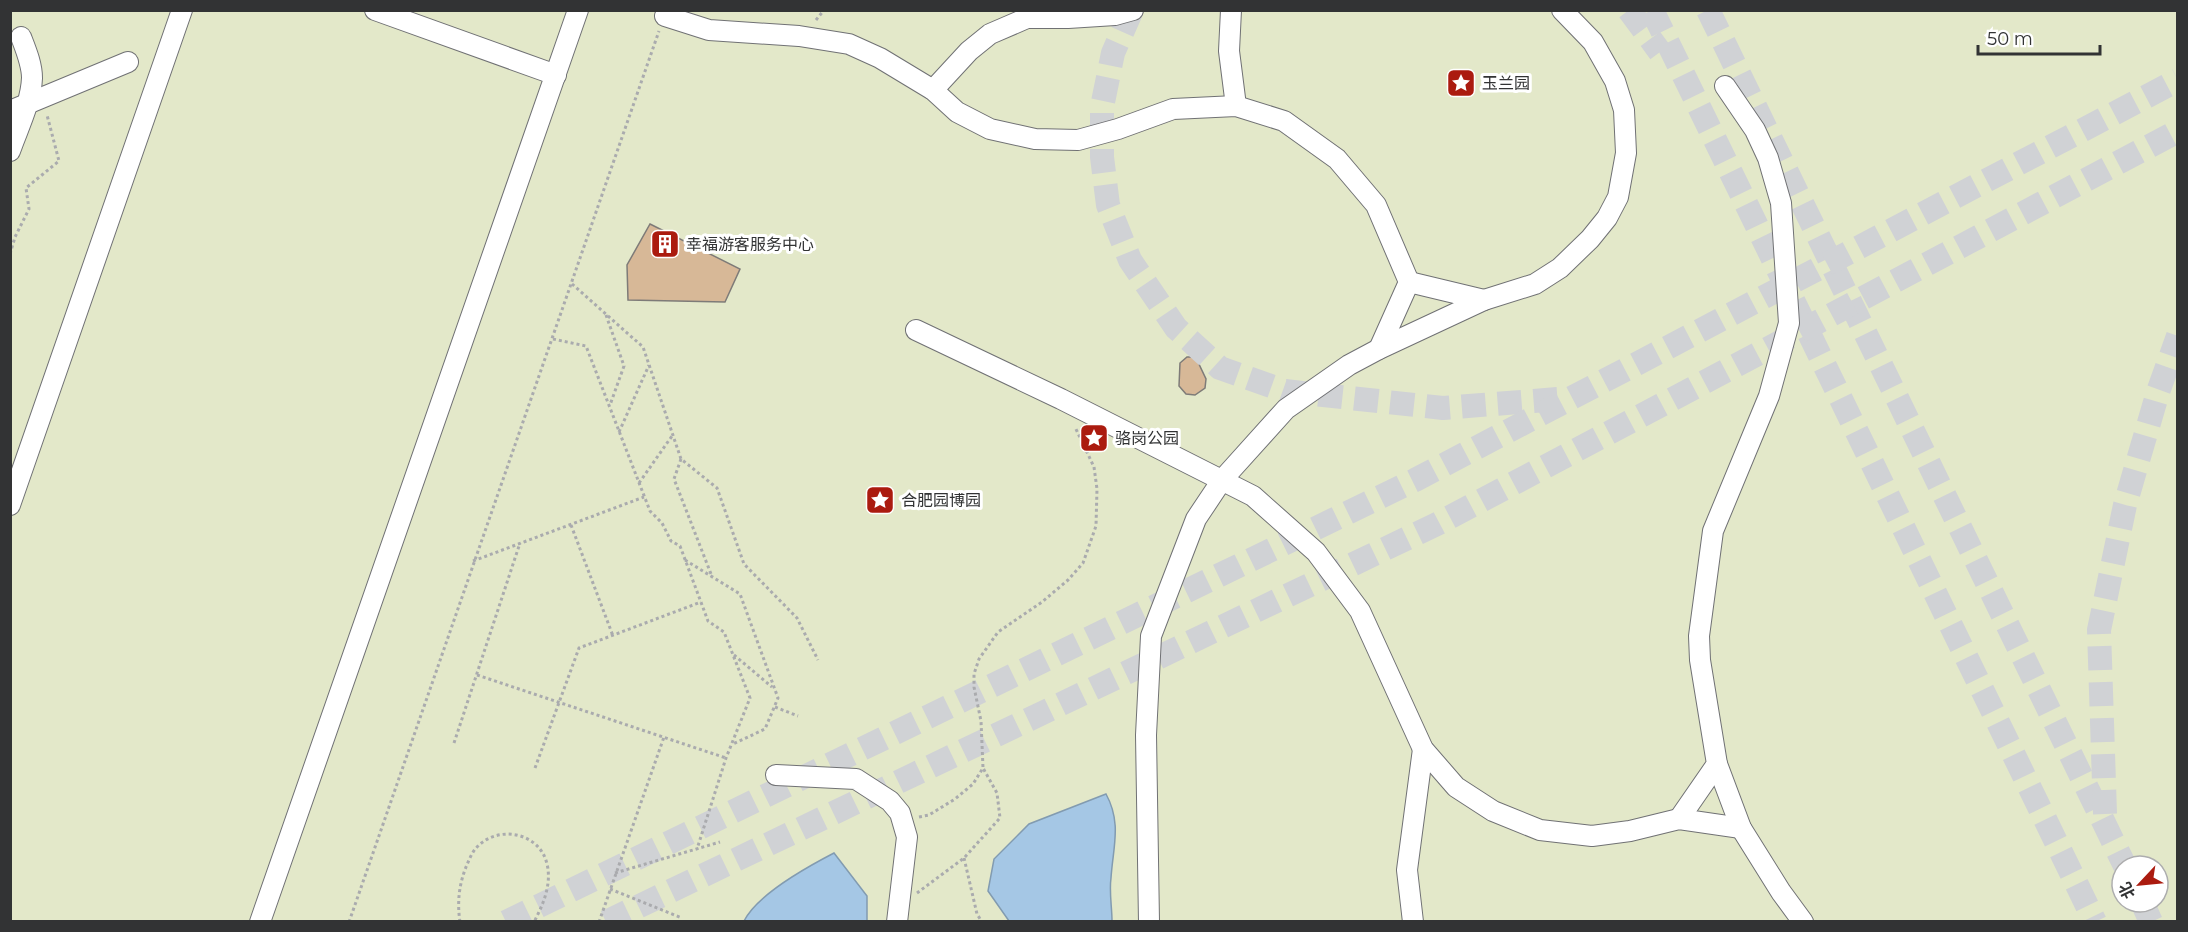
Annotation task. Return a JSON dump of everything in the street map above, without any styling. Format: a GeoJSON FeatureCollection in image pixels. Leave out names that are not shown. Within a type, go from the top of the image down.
{"type":"FeatureCollection","features":[{"type":"Feature","properties":{"kind":"street"},"geometry":{"type":"LineString","coordinates":[[10,505],[182,10]]}},
{"type":"Feature","properties":{"kind":"street"},"geometry":{"type":"LineString","coordinates":[[375,10],[556,75]]}},
{"type":"Feature","properties":{"kind":"street"},"geometry":{"type":"LineString","coordinates":[[260,921],[578,10]]}},
{"type":"Feature","properties":{"kind":"street"},"geometry":{"type":"LineString","coordinates":[[933,90],[969,51],[990,34],[1028,18],[1080,18],[1115,15],[1133,10]]}},
{"type":"Feature","properties":{"kind":"street"},"geometry":{"type":"LineString","coordinates":[[1231,10],[1229,51],[1236,106]]}},
{"type":"Feature","properties":{"kind":"street"},"geometry":{"type":"LineString","coordinates":[[1149,921],[1146,735],[1152,636],[1196,519],[1222,480],[1286,409],[1349,365],[1379,349],[1484,300],[1535,284],[1560,268],[1590,239],[1607,218],[1618,197],[1626,153],[1624,110],[1615,81],[1593,42],[1562,10]]}},
{"type":"Feature","properties":{"kind":"street"},"geometry":{"type":"LineString","coordinates":[[665,16],[709,30],[799,36],[849,44],[880,58],[933,90],[957,112],[990,129],[1035,139],[1078,140],[1118,129],[1173,109],[1236,106],[1284,121],[1337,159],[1376,205],[1409,282],[1379,349]]}},
{"type":"Feature","properties":{"kind":"street"},"geometry":{"type":"LineString","coordinates":[[10,152],[32,78],[29,58],[21,37]]}},
{"type":"Feature","properties":{"kind":"street"},"geometry":{"type":"LineString","coordinates":[[26,103],[128,62]]}},
{"type":"Feature","properties":{"kind":"street"},"geometry":{"type":"LineString","coordinates":[[1725,86],[1755,130],[1768,158],[1781,203],[1789,323],[1769,396],[1713,531],[1699,636],[1700,660],[1717,764],[1741,828],[1781,892],[1803,921]]}},
{"type":"Feature","properties":{"kind":"street"},"geometry":{"type":"LineString","coordinates":[[1409,282],[1484,300]]}},
{"type":"Feature","properties":{"kind":"street"},"geometry":{"type":"LineString","coordinates":[[916,330],[1061,399],[1253,496],[1316,552],[1360,611],[1423,748],[1456,787],[1493,811],[1540,830],[1592,836],[1630,831],[1678,819],[1741,828]]}},
{"type":"Feature","properties":{"kind":"street"},"geometry":{"type":"LineString","coordinates":[[1413,921],[1407,870],[1423,748]]}},
{"type":"Feature","properties":{"kind":"street"},"geometry":{"type":"LineString","coordinates":[[1678,819],[1717,764]]}},
{"type":"Feature","properties":{"kind":"street"},"geometry":{"type":"LineString","coordinates":[[776,775],[856,779],[890,801],[900,813],[907,837],[904,875],[897,913]]}},
{"type":"Feature","properties":{"kind":"path"},"geometry":{"type":"LineString","coordinates":[[349,921],[665,16]]}},
{"type":"Feature","properties":{"kind":"path"},"geometry":{"type":"LineString","coordinates":[[10,254],[15,237],[29,209],[26,188],[59,162],[26,103]]}},
{"type":"Feature","properties":{"kind":"path"},"geometry":{"type":"LineString","coordinates":[[572,284],[643,347],[681,459],[717,488],[744,564],[797,618],[818,660]]}},
{"type":"Feature","properties":{"kind":"path"},"geometry":{"type":"LineString","coordinates":[[605,313],[624,366],[609,406]]}},
{"type":"Feature","properties":{"kind":"path"},"geometry":{"type":"LineString","coordinates":[[553,339],[586,346],[650,511],[663,523],[671,541],[680,546],[708,621],[724,632],[750,698],[726,758],[697,849]]}},
{"type":"Feature","properties":{"kind":"path"},"geometry":{"type":"LineString","coordinates":[[619,432],[649,365]]}},
{"type":"Feature","properties":{"kind":"path"},"geometry":{"type":"LineString","coordinates":[[897,913],[913,896],[964,858],[1000,818],[997,793],[983,768],[981,721],[974,687],[974,674],[979,659],[998,632],[1042,602],[1068,580],[1083,563],[1096,526],[1097,489],[1094,467],[1075,426]]}},
{"type":"Feature","properties":{"kind":"path"},"geometry":{"type":"LineString","coordinates":[[639,483],[673,435]]}},
{"type":"Feature","properties":{"kind":"path"},"geometry":{"type":"LineString","coordinates":[[681,459],[674,479],[712,576]]}},
{"type":"Feature","properties":{"kind":"path"},"geometry":{"type":"LineString","coordinates":[[473,561],[644,497]]}},
{"type":"Feature","properties":{"kind":"path"},"geometry":{"type":"LineString","coordinates":[[570,524],[613,636]]}},
{"type":"Feature","properties":{"kind":"path"},"geometry":{"type":"LineString","coordinates":[[454,743],[520,543]]}},
{"type":"Feature","properties":{"kind":"path"},"geometry":{"type":"LineString","coordinates":[[686,560],[740,594],[778,698],[765,729],[731,745]]}},
{"type":"Feature","properties":{"kind":"path"},"geometry":{"type":"LineString","coordinates":[[535,768],[579,648],[701,602]]}},
{"type":"Feature","properties":{"kind":"path"},"geometry":{"type":"LineString","coordinates":[[732,654],[774,689]]}},
{"type":"Feature","properties":{"kind":"path"},"geometry":{"type":"LineString","coordinates":[[477,675],[726,758]]}},
{"type":"Feature","properties":{"kind":"path"},"geometry":{"type":"LineString","coordinates":[[774,707],[798,716]]}},
{"type":"Feature","properties":{"kind":"path"},"geometry":{"type":"LineString","coordinates":[[599,921],[664,737]]}},
{"type":"Feature","properties":{"kind":"path"},"geometry":{"type":"LineString","coordinates":[[900,813],[915,817],[929,815],[955,799],[973,784],[983,768]]}},
{"type":"Feature","properties":{"kind":"path"},"geometry":{"type":"LineString","coordinates":[[460,921],[458,898],[462,876],[471,856],[476,847],[483,842],[508,833],[517,834],[535,843],[543,852],[548,865],[546,894],[534,921]]}},
{"type":"Feature","properties":{"kind":"path"},"geometry":{"type":"LineString","coordinates":[[615,873],[720,842]]}},
{"type":"Feature","properties":{"kind":"path"},"geometry":{"type":"LineString","coordinates":[[964,858],[977,914],[982,921]]}},
{"type":"Feature","properties":{"kind":"path"},"geometry":{"type":"LineString","coordinates":[[610,889],[682,918]]}},
{"type":"Feature","properties":{"kind":"green space","name":"合肥园博园"},"geometry":{"type":"Polygon","coordinates":[[[10,11],[2177,11],[2177,921],[11,921],[10,11]]]}},
{"type":"Feature","properties":{"kind":"water"},"geometry":{"type":"Polygon","coordinates":[[[1106,794],[1114,815],[1115,825],[1110,883],[1112,921],[1009,921],[988,891],[994,859],[1029,824],[1106,794]]]}},
{"type":"Feature","properties":{"kind":"water"},"geometry":{"type":"Polygon","coordinates":[[[834,853],[867,896],[867,921],[744,921],[750,911],[771,892],[834,853]]]}},
{"type":"Feature","properties":{"kind":"building","name":"幸福游客服务中心"},"geometry":{"type":"Polygon","coordinates":[[[650,224],[740,269],[725,302],[628,300],[627,265],[650,224]]]}},
{"type":"Feature","properties":{"kind":"building"},"geometry":{"type":"Polygon","coordinates":[[[1187,357],[1197,360],[1206,379],[1205,388],[1195,395],[1186,394],[1179,386],[1180,363],[1187,357]]]}},
{"type":"Feature","properties":{"kind":"tunnel"},"geometry":{"type":"LineString","coordinates":[[1132,10],[1113,53],[1102,107],[1102,157],[1108,205],[1130,260],[1176,328],[1220,368],[1285,391],[1443,408],[1558,399]]}},
{"type":"Feature","properties":{"kind":"tunnel"},"geometry":{"type":"LineString","coordinates":[[1629,10],[1660,52]]}},
{"type":"Feature","properties":{"kind":"tunnel"},"geometry":{"type":"LineString","coordinates":[[1652,10],[2095,922]]}},
{"type":"Feature","properties":{"kind":"tunnel"},"geometry":{"type":"LineString","coordinates":[[1708,10],[2119,854]]}},
{"type":"Feature","properties":{"kind":"tunnel"},"geometry":{"type":"LineString","coordinates":[[506,922],[1415,480],[2178,80]]}},
{"type":"Feature","properties":{"kind":"tunnel"},"geometry":{"type":"LineString","coordinates":[[606,922],[1437,524],[2178,131]]}},
{"type":"Feature","properties":{"kind":"tunnel"},"geometry":{"type":"LineString","coordinates":[[2105,814],[2099,630],[2125,505],[2158,392],[2178,336]]}},
{"type":"Feature","properties":{"kind":"tunnel"},"geometry":{"type":"LineString","coordinates":[[2147,914],[2151,922]]}},
{"type":"Feature","properties":{"kind":"place","name":"玉兰园"},"geometry":{"type":"Point","coordinates":[1461,83]}},
{"type":"Feature","properties":{"kind":"place","name":"幸福游客服务中心"},"geometry":{"type":"Point","coordinates":[665,244]}},
{"type":"Feature","properties":{"kind":"place","name":"骆岗公园"},"geometry":{"type":"Point","coordinates":[1094,438]}},
{"type":"Feature","properties":{"kind":"place","name":"合肥园博园"},"geometry":{"type":"Point","coordinates":[880,500]}}]}
